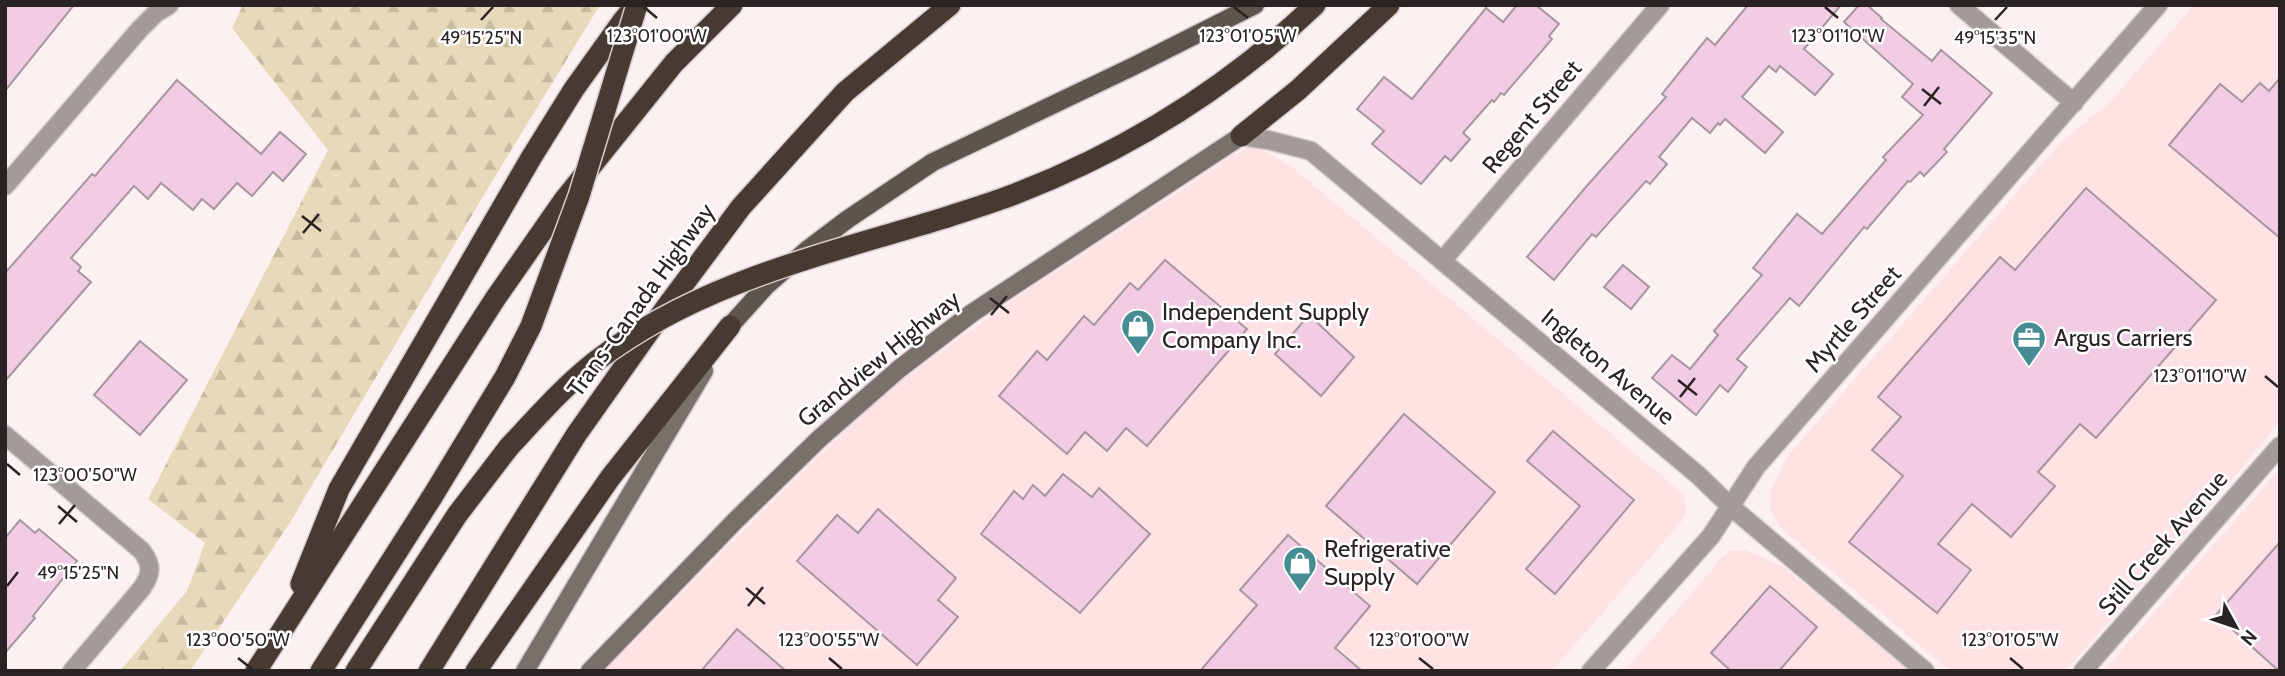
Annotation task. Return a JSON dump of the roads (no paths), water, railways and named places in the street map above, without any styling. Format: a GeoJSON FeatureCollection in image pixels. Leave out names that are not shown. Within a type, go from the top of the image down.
{"type":"FeatureCollection","features":[{"type":"Feature","properties":{"kind":"highway"},"geometry":{"type":"LineString","coordinates":[[321,671],[432,497],[505,377],[531,326],[579,196],[636,5]]}},
{"type":"Feature","properties":{"kind":"highway"},"geometry":{"type":"LineString","coordinates":[[282,632],[339,489],[531,158],[574,89],[636,5]]}},
{"type":"Feature","properties":{"kind":"highway"},"geometry":{"type":"LineString","coordinates":[[256,671],[495,299],[564,200],[674,63],[732,5]]}},
{"type":"Feature","properties":{"kind":"highway","name":"Trans-Canada Highway"},"geometry":{"type":"LineString","coordinates":[[429,671],[576,436],[665,309],[741,208],[845,92],[950,5]]}},
{"type":"Feature","properties":{"kind":"highway"},"geometry":{"type":"LineString","coordinates":[[356,671],[457,515],[509,447],[551,402],[596,362],[690,303],[750,277],[1014,195],[1079,166],[1146,132],[1201,98],[1257,56],[1315,5]]}},
{"type":"Feature","properties":{"kind":"highway"},"geometry":{"type":"LineString","coordinates":[[1241,136],[1298,90],[1389,5]]}},
{"type":"Feature","properties":{"kind":"highway"},"geometry":{"type":"LineString","coordinates":[[476,671],[610,478],[730,326]]}},
{"type":"Feature","properties":{"kind":"main road"},"geometry":{"type":"LineString","coordinates":[[524,671],[730,326],[766,286],[848,219],[933,162],[1255,5]]}},
{"type":"Feature","properties":{"kind":"main road","name":"Grandview Highway"},"geometry":{"type":"LineString","coordinates":[[590,671],[734,521],[819,439],[899,369],[972,313],[1241,136]]}},
{"type":"Feature","properties":{"kind":"street"},"geometry":{"type":"LineString","coordinates":[[5,186],[139,30],[156,13],[169,5]]}},
{"type":"Feature","properties":{"kind":"street","name":"Regent Street"},"geometry":{"type":"LineString","coordinates":[[1442,261],[1660,5]]}},
{"type":"Feature","properties":{"kind":"street"},"geometry":{"type":"LineString","coordinates":[[1959,5],[2074,103]]}},
{"type":"Feature","properties":{"kind":"street","name":"Myrtle Street"},"geometry":{"type":"LineString","coordinates":[[1591,671],[1711,536],[1756,467],[2158,5]]}},
{"type":"Feature","properties":{"kind":"street","name":"Ingleton Avenue"},"geometry":{"type":"LineString","coordinates":[[1241,136],[1311,151],[1698,475],[1730,506],[1925,671]]}},
{"type":"Feature","properties":{"kind":"street"},"geometry":{"type":"LineString","coordinates":[[5,435],[142,551],[150,566],[150,576],[142,588],[72,671]]}},
{"type":"Feature","properties":{"kind":"street","name":"Still Creek Avenue"},"geometry":{"type":"LineString","coordinates":[[2083,671],[2280,446]]}},
{"type":"Feature","properties":{"kind":"place","name":"Independent Supply Company Inc."},"geometry":{"type":"Point","coordinates":[1138,356]}},
{"type":"Feature","properties":{"kind":"place","name":"Argus Carriers"},"geometry":{"type":"Point","coordinates":[2029,368]}},
{"type":"Feature","properties":{"kind":"place","name":"Refrigerative Supply"},"geometry":{"type":"Point","coordinates":[1300,593]}}]}
